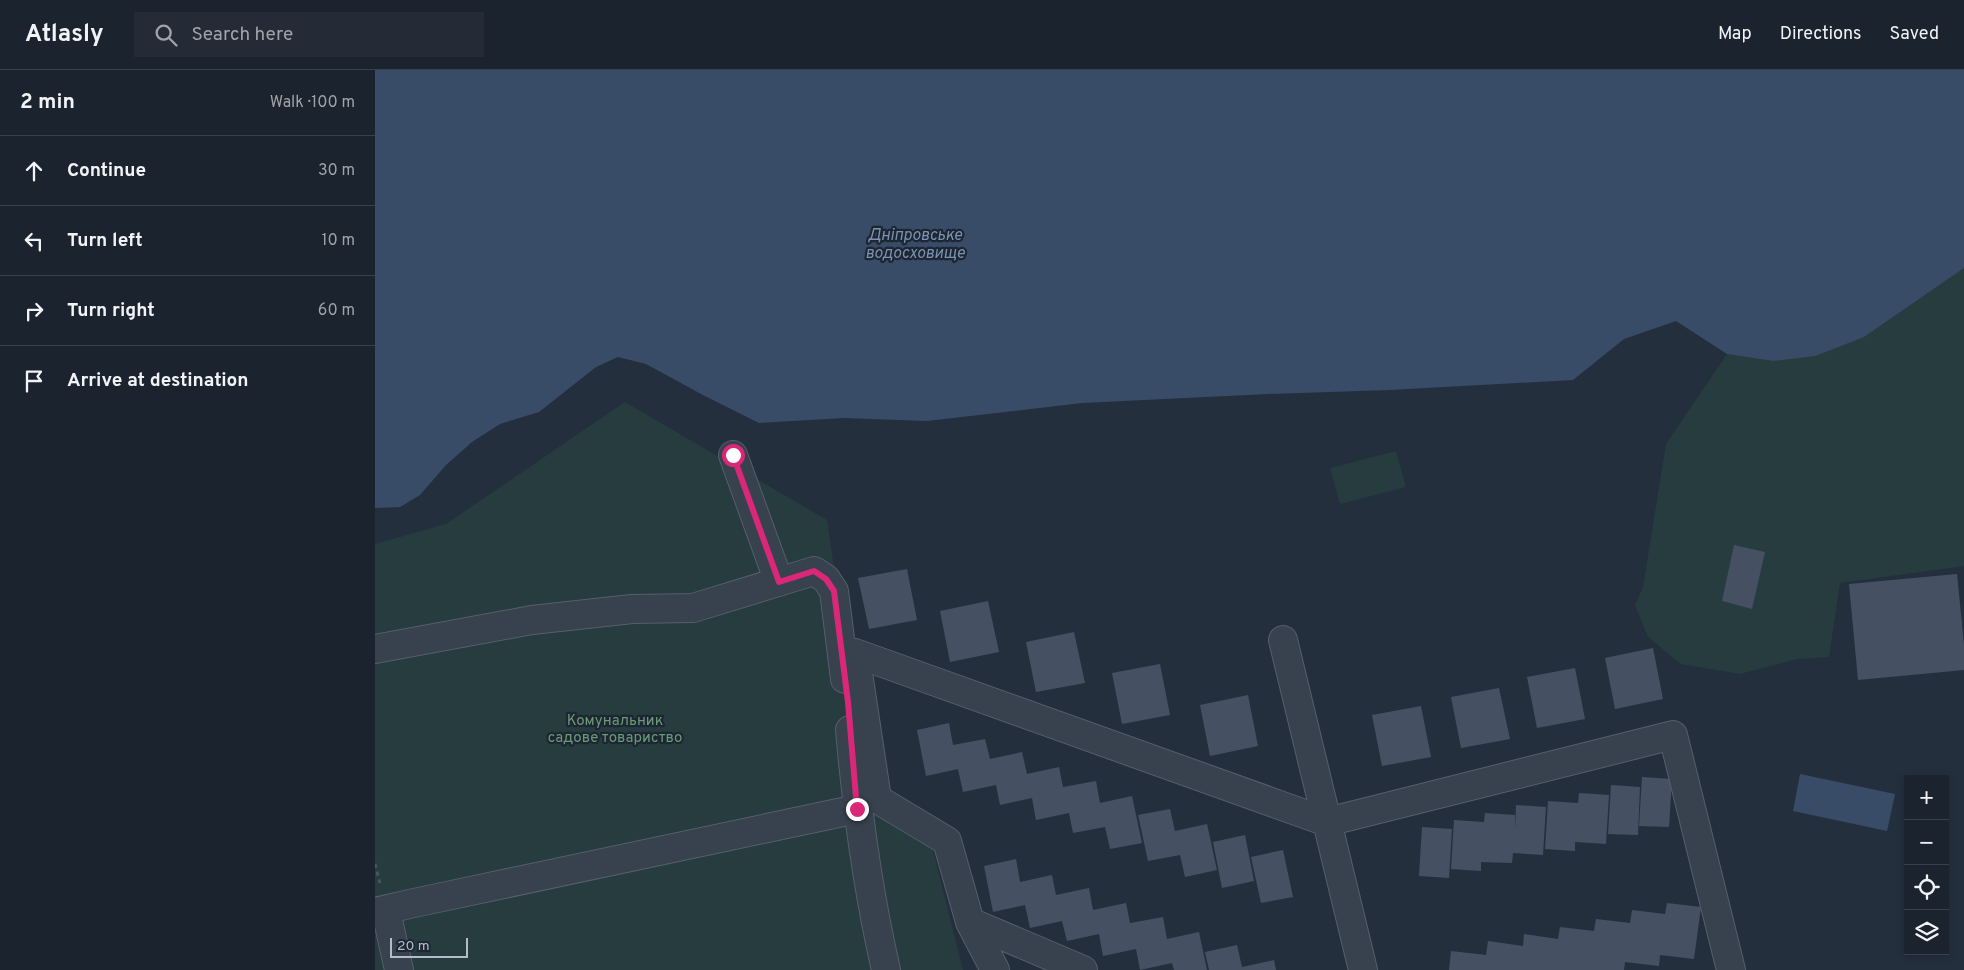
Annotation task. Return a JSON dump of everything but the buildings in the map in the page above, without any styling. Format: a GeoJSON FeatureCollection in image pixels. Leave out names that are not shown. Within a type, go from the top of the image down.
{"type":"FeatureCollection","features":[{"type":"Feature","properties":{"kind":"lane"},"geometry":{"type":"LineString","coordinates":[[733,455],[779,582]]}},
{"type":"Feature","properties":{"kind":"lane"},"geometry":{"type":"LineString","coordinates":[[375,649],[531,620],[631,609],[693,608],[814,571],[826,579],[834,591],[848,702],[857,809],[875,920],[886,970]]}},
{"type":"Feature","properties":{"kind":"lane"},"geometry":{"type":"LineString","coordinates":[[1283,640],[1363,970]]}},
{"type":"Feature","properties":{"kind":"lane"},"geometry":{"type":"LineString","coordinates":[[995,970],[969,922],[947,841],[877,799],[855,654],[1327,822],[1673,735],[1731,970]]}},
{"type":"Feature","properties":{"kind":"lane"},"geometry":{"type":"LineString","coordinates":[[399,970],[380,912],[414,902],[857,809]]}},
{"type":"Feature","properties":{"kind":"lane"},"geometry":{"type":"LineString","coordinates":[[969,922],[1083,970]]}},
{"type":"Feature","properties":{"kind":"green space"},"geometry":{"type":"Polygon","coordinates":[[[1964,268],[1964,566],[1840,583],[1829,657],[1797,659],[1740,674],[1681,664],[1648,637],[1635,605],[1643,587],[1666,444],[1727,354],[1773,361],[1864,337],[1964,268]]]}},
{"type":"Feature","properties":{"kind":"green space","name":"Комунальник садове товариство"},"geometry":{"type":"Polygon","coordinates":[[[625,402],[827,520],[870,812],[933,850],[963,970],[375,970],[375,544],[446,524],[625,402]]]}},
{"type":"Feature","properties":{"kind":"green space"},"geometry":{"type":"Polygon","coordinates":[[[1396,451],[1406,487],[1340,504],[1330,468],[1396,451]]]}},
{"type":"Feature","properties":{"kind":"water","name":"Дніпровське водосховище"},"geometry":{"type":"Polygon","coordinates":[[[375,70],[1964,70],[1964,268],[1864,337],[1815,356],[1773,361],[1727,354],[1676,321],[1624,339],[1573,380],[1082,403],[927,421],[844,418],[759,423],[646,364],[618,357],[596,367],[539,412],[500,424],[472,442],[446,465],[420,495],[400,507],[375,508],[375,70]]]}},
{"type":"Feature","properties":{"kind":"water"},"geometry":{"type":"Polygon","coordinates":[[[1800,774],[1895,794],[1887,831],[1793,811],[1800,774]]]}},
{"type":"Feature","properties":{"kind":"route"},"geometry":{"type":"LineString","coordinates":[[733,455],[779,582],[814,571],[826,579],[834,591],[848,702],[857,809]]}}]}
